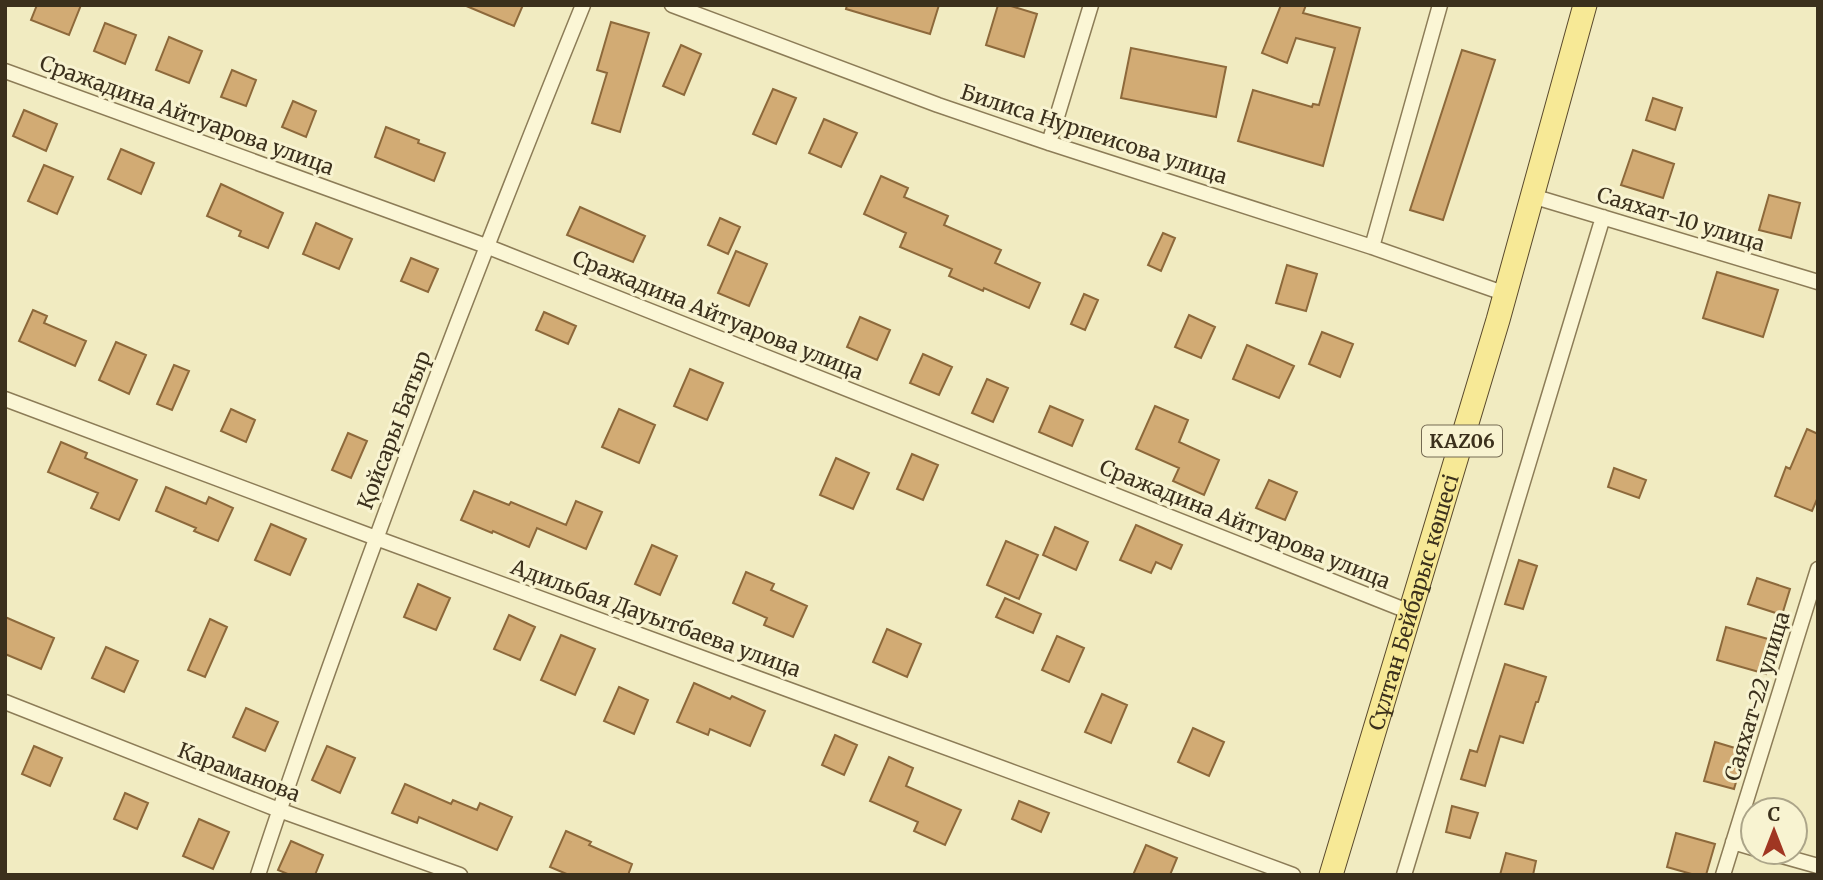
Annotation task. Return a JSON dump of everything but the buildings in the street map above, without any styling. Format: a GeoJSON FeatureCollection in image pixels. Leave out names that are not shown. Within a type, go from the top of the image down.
{"type":"FeatureCollection","features":[{"type":"Feature","properties":{"kind":"main road","name":"Сұлтан Бейбарыс көшесі"},"geometry":{"type":"LineString","coordinates":[[1331,875],[1506,294],[1585,5]]}},
{"type":"Feature","properties":{"kind":"street","name":"Қойсары Батыр"},"geometry":{"type":"LineString","coordinates":[[258,875],[376,538],[486,246],[583,5]]}},
{"type":"Feature","properties":{"kind":"street","name":"Билиса Нурпеисова улица"},"geometry":{"type":"LineString","coordinates":[[672,5],[938,105],[1372,247],[1506,294]]}},
{"type":"Feature","properties":{"kind":"street"},"geometry":{"type":"LineString","coordinates":[[1049,143],[1091,5]]}},
{"type":"Feature","properties":{"kind":"street"},"geometry":{"type":"LineString","coordinates":[[1372,247],[1440,5]]}},
{"type":"Feature","properties":{"kind":"street","name":"Сражадина Айтуарова улица"},"geometry":{"type":"LineString","coordinates":[[5,71],[486,246],[1410,612]]}},
{"type":"Feature","properties":{"kind":"street","name":"Саяхат-10 улица"},"geometry":{"type":"LineString","coordinates":[[1532,196],[1818,282]]}},
{"type":"Feature","properties":{"kind":"street"},"geometry":{"type":"LineString","coordinates":[[1404,875],[1603,218]]}},
{"type":"Feature","properties":{"kind":"street","name":"Адильбая Дауытбаева улица"},"geometry":{"type":"LineString","coordinates":[[5,399],[1293,875]]}},
{"type":"Feature","properties":{"kind":"street","name":"Саяхат-22 улица"},"geometry":{"type":"LineString","coordinates":[[1723,875],[1818,569]]}},
{"type":"Feature","properties":{"kind":"street","name":"Караманова"},"geometry":{"type":"LineString","coordinates":[[5,702],[279,810],[460,875]]}},
{"type":"Feature","properties":{"kind":"street"},"geometry":{"type":"LineString","coordinates":[[1733,842],[1739,844]]}}]}
